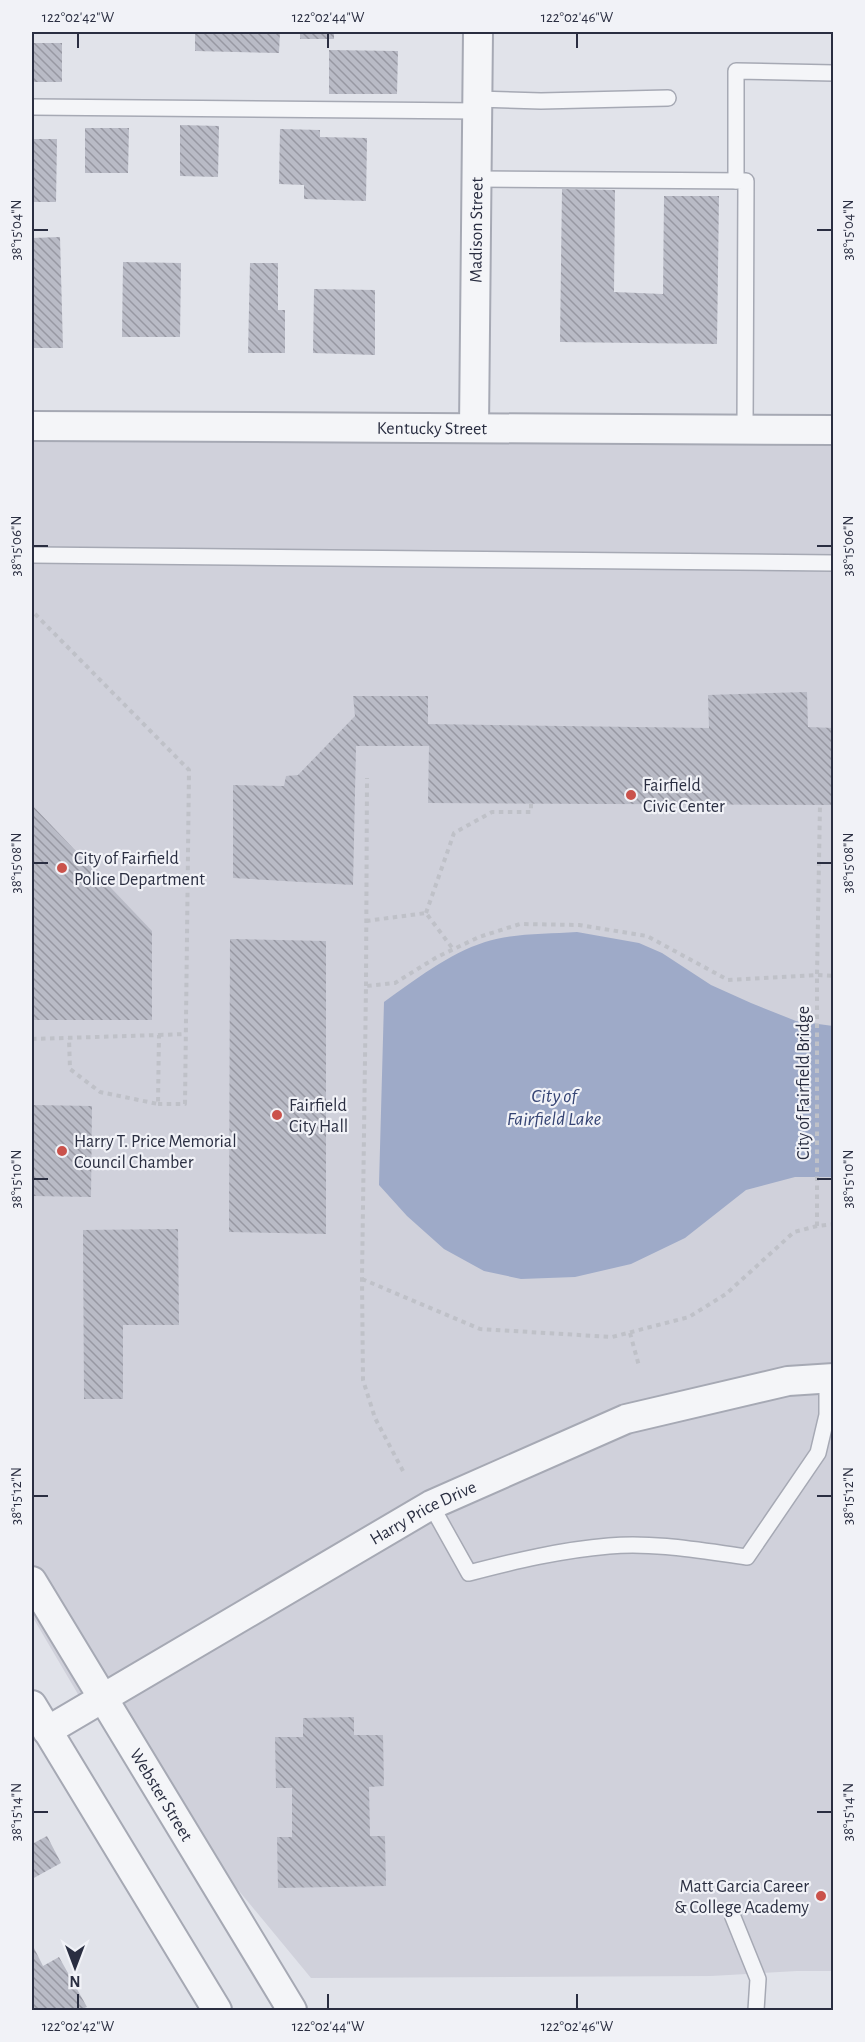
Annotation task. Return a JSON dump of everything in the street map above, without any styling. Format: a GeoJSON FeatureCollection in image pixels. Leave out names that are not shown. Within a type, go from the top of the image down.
{"type":"FeatureCollection","features":[{"type":"Feature","properties":{"kind":"street","name":"Madison Street"},"geometry":{"type":"LineString","coordinates":[[474,428],[478,32]]}},
{"type":"Feature","properties":{"kind":"street","name":"Kentucky Street"},"geometry":{"type":"LineString","coordinates":[[32,426],[834,430]]}},
{"type":"Feature","properties":{"kind":"street","name":"Harry Price Drive"},"geometry":{"type":"LineString","coordinates":[[47,1731],[431,1505],[626,1419],[788,1381],[830,1379]]}},
{"type":"Feature","properties":{"kind":"street","name":"Webster Street"},"geometry":{"type":"LineString","coordinates":[[32,1581],[292,2010]]}},
{"type":"Feature","properties":{"kind":"street"},"geometry":{"type":"LineString","coordinates":[[32,1705],[217,2010]]}},
{"type":"Feature","properties":{"kind":"lane"},"geometry":{"type":"LineString","coordinates":[[736,181],[736,71],[834,73]]}},
{"type":"Feature","properties":{"kind":"lane"},"geometry":{"type":"LineString","coordinates":[[32,107],[477,105],[668,98]]}},
{"type":"Feature","properties":{"kind":"lane"},"geometry":{"type":"LineString","coordinates":[[477,178],[746,181],[745,430]]}},
{"type":"Feature","properties":{"kind":"lane"},"geometry":{"type":"LineString","coordinates":[[32,555],[834,563]]}},
{"type":"Feature","properties":{"kind":"lane"},"geometry":{"type":"LineString","coordinates":[[431,1505],[469,1573],[530,1557],[610,1546],[672,1547],[747,1557],[818,1453],[827,1415],[830,1379]]}},
{"type":"Feature","properties":{"kind":"lane"},"geometry":{"type":"LineString","coordinates":[[734,1917],[758,1979],[756,2010]]}},
{"type":"Feature","properties":{"kind":"path"},"geometry":{"type":"LineString","coordinates":[[35,614],[189,770],[184,1104],[158,1104],[100,1092],[70,1069],[69,1038]]}},
{"type":"Feature","properties":{"kind":"path"},"geometry":{"type":"LineString","coordinates":[[367,778],[363,1380],[375,1418],[403,1471]]}},
{"type":"Feature","properties":{"kind":"path"},"geometry":{"type":"LineString","coordinates":[[426,913],[454,833],[492,812],[531,812],[531,804]]}},
{"type":"Feature","properties":{"kind":"path","name":"City of Fairfield Bridge"},"geometry":{"type":"LineString","coordinates":[[817,1226],[820,804]]}},
{"type":"Feature","properties":{"kind":"path"},"geometry":{"type":"LineString","coordinates":[[366,921],[426,913]]}},
{"type":"Feature","properties":{"kind":"path"},"geometry":{"type":"LineString","coordinates":[[426,913],[453,949]]}},
{"type":"Feature","properties":{"kind":"path"},"geometry":{"type":"LineString","coordinates":[[366,986],[395,983],[453,949],[479,937],[520,924],[579,925],[647,936],[728,980],[834,976]]}},
{"type":"Feature","properties":{"kind":"path"},"geometry":{"type":"LineString","coordinates":[[32,1039],[186,1034]]}},
{"type":"Feature","properties":{"kind":"path"},"geometry":{"type":"LineString","coordinates":[[158,1104],[159,1035]]}},
{"type":"Feature","properties":{"kind":"path"},"geometry":{"type":"LineString","coordinates":[[362,1279],[480,1329],[612,1337],[688,1317],[726,1294],[794,1232],[834,1224]]}},
{"type":"Feature","properties":{"kind":"path"},"geometry":{"type":"LineString","coordinates":[[630,1333],[639,1366]]}},
{"type":"Feature","properties":{"kind":"shaded area","name":"Fairfield Civic Center"},"geometry":{"type":"Polygon","coordinates":[[[32,440],[833,443],[833,1971],[711,1976],[311,1978],[82,1701],[32,1616],[32,440]]]}},
{"type":"Feature","properties":{"kind":"water","name":"City of Fairfield Lake"},"geometry":{"type":"Polygon","coordinates":[[[577,932],[639,943],[662,953],[711,985],[751,1003],[796,1021],[833,1026],[833,1177],[795,1177],[746,1190],[685,1238],[631,1264],[575,1277],[521,1279],[484,1271],[444,1249],[407,1216],[379,1185],[384,1002],[445,960],[471,947],[519,935],[577,932]]]}},
{"type":"Feature","properties":{"kind":"building"},"geometry":{"type":"Polygon","coordinates":[[[195,32],[280,32],[279,53],[195,51],[195,32]]]}},
{"type":"Feature","properties":{"kind":"building"},"geometry":{"type":"Polygon","coordinates":[[[300,32],[334,32],[334,39],[300,39],[300,32]]]}},
{"type":"Feature","properties":{"kind":"building"},"geometry":{"type":"Polygon","coordinates":[[[32,43],[62,43],[62,82],[32,82],[32,43]]]}},
{"type":"Feature","properties":{"kind":"building"},"geometry":{"type":"Polygon","coordinates":[[[329,50],[398,51],[397,94],[329,94],[329,50]]]}},
{"type":"Feature","properties":{"kind":"building"},"geometry":{"type":"Polygon","coordinates":[[[180,125],[219,126],[218,177],[180,176],[180,125]]]}},
{"type":"Feature","properties":{"kind":"building"},"geometry":{"type":"Polygon","coordinates":[[[85,128],[129,128],[128,173],[85,173],[85,128]]]}},
{"type":"Feature","properties":{"kind":"building"},"geometry":{"type":"Polygon","coordinates":[[[280,129],[320,130],[320,137],[367,138],[366,201],[304,199],[304,185],[279,184],[280,129]]]}},
{"type":"Feature","properties":{"kind":"building"},"geometry":{"type":"Polygon","coordinates":[[[32,139],[57,139],[56,202],[32,202],[32,139]]]}},
{"type":"Feature","properties":{"kind":"building"},"geometry":{"type":"Polygon","coordinates":[[[562,189],[615,190],[614,292],[663,294],[664,196],[719,196],[717,344],[560,342],[562,189]]]}},
{"type":"Feature","properties":{"kind":"building"},"geometry":{"type":"Polygon","coordinates":[[[60,237],[63,348],[32,348],[32,238],[60,237]]]}},
{"type":"Feature","properties":{"kind":"building"},"geometry":{"type":"Polygon","coordinates":[[[123,262],[181,263],[180,337],[122,337],[123,262]]]}},
{"type":"Feature","properties":{"kind":"building"},"geometry":{"type":"Polygon","coordinates":[[[250,263],[278,263],[278,310],[285,310],[285,353],[248,353],[250,263]]]}},
{"type":"Feature","properties":{"kind":"building"},"geometry":{"type":"Polygon","coordinates":[[[314,289],[375,290],[375,355],[313,353],[314,289]]]}},
{"type":"Feature","properties":{"kind":"building","name":"Fairfield Civic Center"},"geometry":{"type":"Polygon","coordinates":[[[807,692],[808,727],[834,728],[834,805],[428,803],[429,746],[356,746],[353,885],[233,878],[233,785],[284,786],[286,776],[298,775],[355,716],[353,696],[428,696],[428,724],[709,728],[708,695],[807,692]]]}},
{"type":"Feature","properties":{"kind":"building","name":"City of Fairfield Police Department"},"geometry":{"type":"Polygon","coordinates":[[[32,805],[152,931],[152,1020],[32,1020],[32,805]]]}},
{"type":"Feature","properties":{"kind":"building","name":"Fairfield City Hall"},"geometry":{"type":"Polygon","coordinates":[[[230,939],[326,941],[326,1234],[229,1232],[230,939]]]}},
{"type":"Feature","properties":{"kind":"building","name":"Harry T. Price Memorial Council Chamber"},"geometry":{"type":"Polygon","coordinates":[[[32,1105],[92,1106],[91,1197],[32,1196],[32,1105]]]}},
{"type":"Feature","properties":{"kind":"building"},"geometry":{"type":"Polygon","coordinates":[[[178,1229],[179,1325],[123,1325],[123,1399],[84,1399],[83,1230],[178,1229]]]}},
{"type":"Feature","properties":{"kind":"building"},"geometry":{"type":"Polygon","coordinates":[[[354,1717],[354,1735],[383,1735],[384,1786],[369,1787],[370,1836],[385,1836],[386,1886],[278,1888],[277,1837],[292,1837],[292,1788],[276,1788],[275,1737],[303,1737],[303,1718],[354,1717]]]}},
{"type":"Feature","properties":{"kind":"building"},"geometry":{"type":"Polygon","coordinates":[[[47,1836],[61,1863],[32,1879],[32,1844],[47,1836]]]}},
{"type":"Feature","properties":{"kind":"building"},"geometry":{"type":"Polygon","coordinates":[[[32,1944],[43,1966],[59,1957],[87,2007],[79,2010],[32,2010],[32,1944]]]}},
{"type":"Feature","properties":{"kind":"place","name":"Fairfield Civic Center"},"geometry":{"type":"Point","coordinates":[631,795]}},
{"type":"Feature","properties":{"kind":"place","name":"City of Fairfield Police Department"},"geometry":{"type":"Point","coordinates":[62,868]}},
{"type":"Feature","properties":{"kind":"place","name":"Fairfield City Hall"},"geometry":{"type":"Point","coordinates":[277,1115]}},
{"type":"Feature","properties":{"kind":"place","name":"Harry T. Price Memorial Council Chamber"},"geometry":{"type":"Point","coordinates":[62,1151]}},
{"type":"Feature","properties":{"kind":"place","name":"Matt Garcia Career & College Academy"},"geometry":{"type":"Point","coordinates":[821,1896]}}]}
